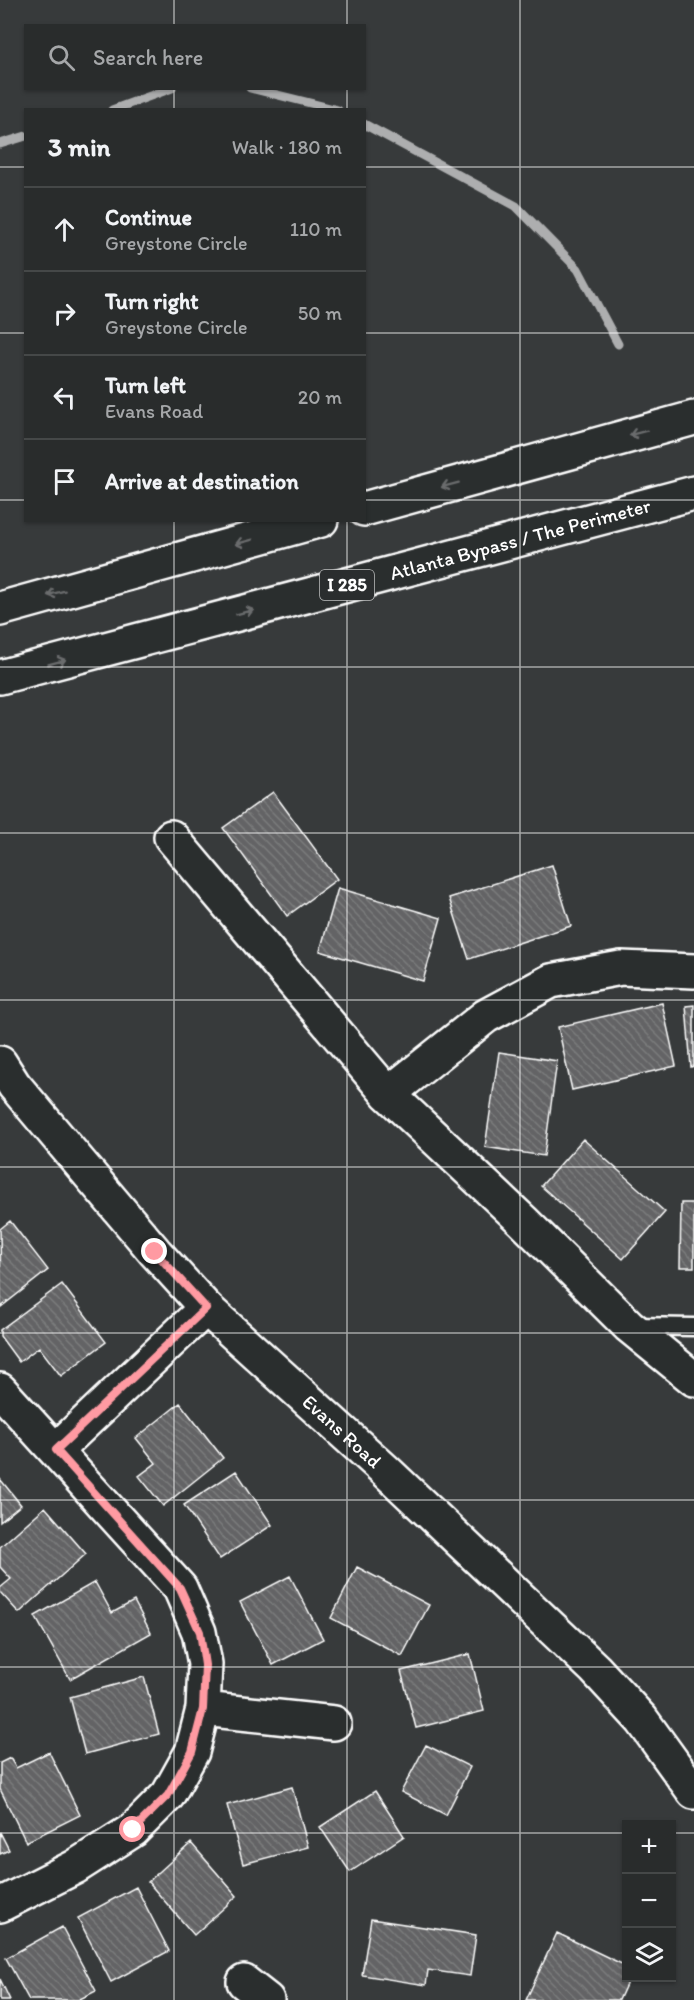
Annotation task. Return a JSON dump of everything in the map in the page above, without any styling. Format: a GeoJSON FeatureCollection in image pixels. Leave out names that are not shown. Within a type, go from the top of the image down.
{"type":"FeatureCollection","features":[{"type":"Feature","properties":{"kind":"main road"},"geometry":{"type":"LineString","coordinates":[[366,507],[694,418]]}},
{"type":"Feature","properties":{"kind":"main road","name":"Atlanta Bypass / The Perimeter"},"geometry":{"type":"LineString","coordinates":[[0,677],[694,493]]}},
{"type":"Feature","properties":{"kind":"main road"},"geometry":{"type":"LineString","coordinates":[[0,609],[314,522]]}},
{"type":"Feature","properties":{"kind":"main road"},"geometry":{"type":"LineString","coordinates":[[171,837],[388,1094],[523,1221],[629,1326],[694,1379]]}},
{"type":"Feature","properties":{"kind":"main road"},"geometry":{"type":"LineString","coordinates":[[388,1094],[486,1016],[551,981],[621,969],[694,971]]}},
{"type":"Feature","properties":{"kind":"main road","name":"Evans Road"},"geometry":{"type":"LineString","coordinates":[[0,1063],[22,1094],[155,1252],[206,1308],[387,1471],[595,1669],[642,1720],[694,1792]]}},
{"type":"Feature","properties":{"kind":"main road"},"geometry":{"type":"LineString","coordinates":[[56,1450],[206,1308]]}},
{"type":"Feature","properties":{"kind":"main road"},"geometry":{"type":"LineString","coordinates":[[0,1390],[180,1588],[200,1632],[205,1665],[203,1709],[192,1752],[168,1795],[133,1830],[75,1866],[0,1905]]}},
{"type":"Feature","properties":{"kind":"main road"},"geometry":{"type":"LineString","coordinates":[[203,1709],[334,1724]]}},
{"type":"Feature","properties":{"kind":"lane"},"geometry":{"type":"LineString","coordinates":[[629,1326],[694,1327]]}},
{"type":"Feature","properties":{"kind":"building"},"geometry":{"type":"Polygon","coordinates":[[[273,792],[337,879],[287,916],[223,828],[273,792]]]}},
{"type":"Feature","properties":{"kind":"building"},"geometry":{"type":"Polygon","coordinates":[[[552,865],[571,926],[469,959],[449,898],[552,865]]]}},
{"type":"Feature","properties":{"kind":"building"},"geometry":{"type":"Polygon","coordinates":[[[338,888],[441,918],[423,981],[320,951],[338,888]]]}},
{"type":"Feature","properties":{"kind":"building"},"geometry":{"type":"Polygon","coordinates":[[[662,1003],[676,1066],[572,1090],[558,1027],[662,1003]]]}},
{"type":"Feature","properties":{"kind":"building"},"geometry":{"type":"Polygon","coordinates":[[[694,1005],[694,1066],[691,1067],[686,1006],[694,1005]]]}},
{"type":"Feature","properties":{"kind":"building"},"geometry":{"type":"Polygon","coordinates":[[[499,1052],[557,1061],[544,1156],[485,1147],[499,1052]]]}},
{"type":"Feature","properties":{"kind":"building"},"geometry":{"type":"Polygon","coordinates":[[[583,1139],[665,1212],[623,1259],[541,1186],[583,1139]]]}},
{"type":"Feature","properties":{"kind":"building"},"geometry":{"type":"Polygon","coordinates":[[[681,1203],[694,1203],[694,1267],[680,1267],[681,1203]]]}},
{"type":"Feature","properties":{"kind":"building"},"geometry":{"type":"Polygon","coordinates":[[[10,1221],[48,1270],[1,1307],[0,1229],[10,1221]]]}},
{"type":"Feature","properties":{"kind":"building"},"geometry":{"type":"Polygon","coordinates":[[[62,1284],[106,1342],[61,1376],[39,1347],[19,1362],[0,1336],[0,1330],[62,1284]]]}},
{"type":"Feature","properties":{"kind":"building"},"geometry":{"type":"Polygon","coordinates":[[[180,1403],[223,1458],[163,1506],[139,1476],[156,1463],[136,1438],[180,1403]]]}},
{"type":"Feature","properties":{"kind":"building"},"geometry":{"type":"Polygon","coordinates":[[[236,1471],[272,1525],[220,1559],[184,1505],[236,1471]]]}},
{"type":"Feature","properties":{"kind":"building"},"geometry":{"type":"Polygon","coordinates":[[[0,1479],[21,1505],[0,1522],[0,1479]]]}},
{"type":"Feature","properties":{"kind":"building"},"geometry":{"type":"Polygon","coordinates":[[[45,1507],[86,1554],[19,1613],[0,1592],[0,1588],[11,1579],[0,1567],[0,1547],[45,1507]]]}},
{"type":"Feature","properties":{"kind":"building"},"geometry":{"type":"Polygon","coordinates":[[[357,1567],[429,1605],[402,1656],[331,1618],[357,1567]]]}},
{"type":"Feature","properties":{"kind":"building"},"geometry":{"type":"Polygon","coordinates":[[[290,1576],[323,1639],[273,1665],[240,1602],[290,1576]]]}},
{"type":"Feature","properties":{"kind":"building"},"geometry":{"type":"Polygon","coordinates":[[[95,1582],[112,1613],[134,1601],[151,1633],[70,1679],[35,1616],[95,1582]]]}},
{"type":"Feature","properties":{"kind":"building"},"geometry":{"type":"Polygon","coordinates":[[[470,1654],[484,1711],[416,1728],[401,1671],[470,1654]]]}},
{"type":"Feature","properties":{"kind":"building"},"geometry":{"type":"Polygon","coordinates":[[[144,1677],[159,1734],[85,1754],[70,1697],[144,1677]]]}},
{"type":"Feature","properties":{"kind":"building"},"geometry":{"type":"Polygon","coordinates":[[[426,1745],[470,1767],[446,1815],[401,1792],[426,1745]]]}},
{"type":"Feature","properties":{"kind":"building"},"geometry":{"type":"Polygon","coordinates":[[[49,1752],[80,1815],[26,1842],[0,1789],[0,1763],[10,1758],[16,1768],[49,1752]]]}},
{"type":"Feature","properties":{"kind":"building"},"geometry":{"type":"Polygon","coordinates":[[[292,1787],[308,1847],[243,1864],[227,1805],[292,1787]]]}},
{"type":"Feature","properties":{"kind":"building"},"geometry":{"type":"Polygon","coordinates":[[[375,1791],[404,1836],[350,1872],[320,1827],[375,1791]]]}},
{"type":"Feature","properties":{"kind":"building"},"geometry":{"type":"Polygon","coordinates":[[[0,1832],[9,1850],[0,1854],[0,1832]]]}},
{"type":"Feature","properties":{"kind":"building"},"geometry":{"type":"Polygon","coordinates":[[[191,1843],[237,1896],[194,1935],[148,1882],[191,1843]]]}},
{"type":"Feature","properties":{"kind":"building"},"geometry":{"type":"Polygon","coordinates":[[[136,1887],[169,1951],[111,1982],[78,1918],[136,1887]]]}},
{"type":"Feature","properties":{"kind":"building"},"geometry":{"type":"Polygon","coordinates":[[[371,1919],[476,1935],[470,1976],[428,1970],[426,1985],[362,1975],[371,1919]]]}},
{"type":"Feature","properties":{"kind":"building"},"geometry":{"type":"Polygon","coordinates":[[[62,1927],[96,1991],[78,2000],[29,2000],[6,1958],[62,1927]]]}},
{"type":"Feature","properties":{"kind":"building"},"geometry":{"type":"Polygon","coordinates":[[[557,1933],[622,1964],[622,1982],[627,1982],[619,2000],[526,2000],[557,1933]]]}},
{"type":"Feature","properties":{"kind":"building"},"geometry":{"type":"Polygon","coordinates":[[[0,1979],[10,2000],[0,2000],[0,1979]]]}},
{"type":"Feature","properties":{"kind":"waterway"},"geometry":{"type":"LineString","coordinates":[[117,108],[167,90]]}},
{"type":"Feature","properties":{"kind":"waterway"},"geometry":{"type":"LineString","coordinates":[[258,90],[330,108]]}},
{"type":"Feature","properties":{"kind":"waterway"},"geometry":{"type":"LineString","coordinates":[[366,125],[516,206],[578,269],[618,344]]}},
{"type":"Feature","properties":{"kind":"waterway"},"geometry":{"type":"LineString","coordinates":[[0,144],[24,137]]}},
{"type":"Feature","properties":{"kind":"route"},"geometry":{"type":"LineString","coordinates":[[133,1830],[168,1795],[192,1752],[203,1709],[205,1665],[200,1632],[180,1588],[56,1450],[206,1308],[155,1252]]}}]}
